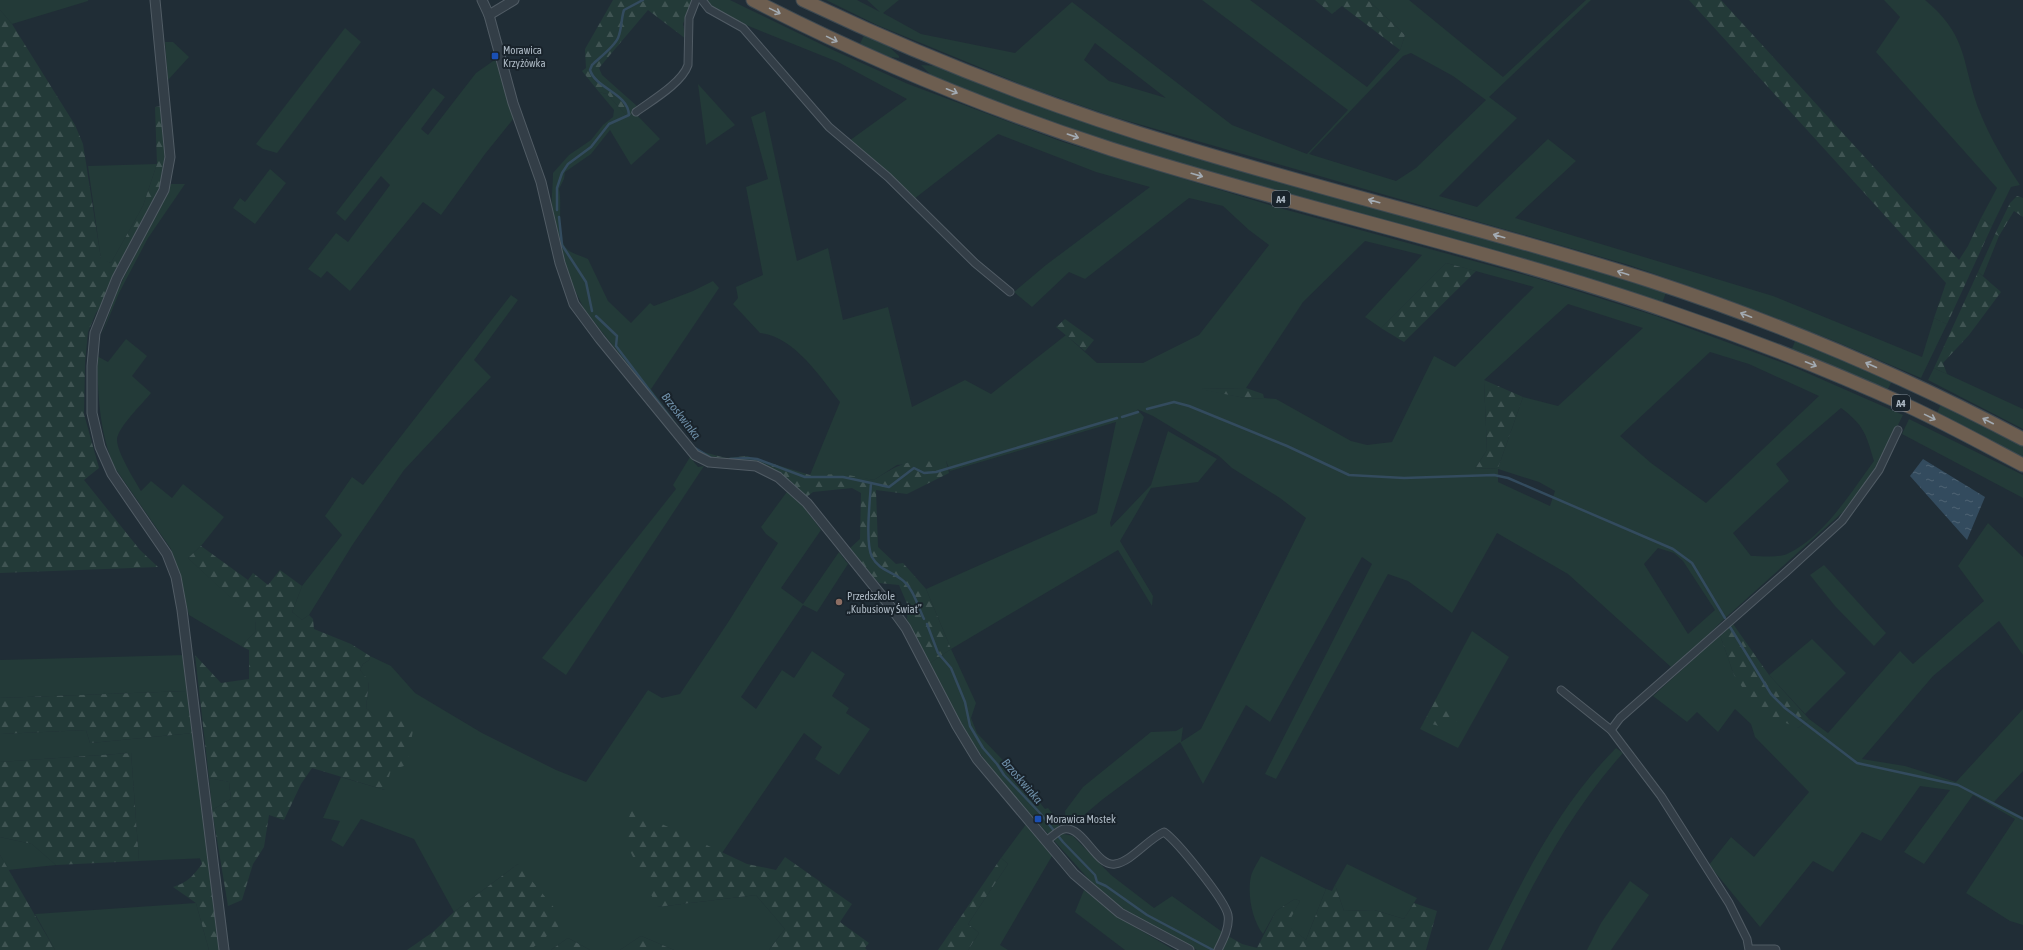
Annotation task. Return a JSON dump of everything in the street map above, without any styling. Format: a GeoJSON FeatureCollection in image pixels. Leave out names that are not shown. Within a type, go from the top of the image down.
{"type":"FeatureCollection","features":[{"type":"Feature","properties":{"kind":"highway","name":"A4"},"geometry":{"type":"LineString","coordinates":[[753,0],[890,65],[954,92],[1101,145],[1222,182],[1575,281],[1672,313],[1774,350],[1910,407],[2023,465]]}},
{"type":"Feature","properties":{"kind":"highway","name":"A4"},"geometry":{"type":"LineString","coordinates":[[804,1],[908,48],[1047,103],[1181,147],[1580,259],[1681,292],[1783,329],[1885,372],[2023,439]]}},
{"type":"Feature","properties":{"kind":"street"},"geometry":{"type":"LineString","coordinates":[[155,0],[170,157],[164,190],[117,278],[95,332],[92,366],[92,413],[100,447],[112,474],[167,554],[176,577],[182,610],[224,950]]}},
{"type":"Feature","properties":{"kind":"street"},"geometry":{"type":"LineString","coordinates":[[482,0],[489,15],[514,103],[540,182],[560,264],[574,304],[600,339],[694,455],[709,462],[756,466],[778,477],[807,503],[906,628],[957,726],[977,759],[1074,874],[1120,913],[1189,950]]}},
{"type":"Feature","properties":{"kind":"street"},"geometry":{"type":"LineString","coordinates":[[489,15],[514,0]]}},
{"type":"Feature","properties":{"kind":"street"},"geometry":{"type":"LineString","coordinates":[[636,112],[663,92],[686,72],[688,66],[689,18],[696,0]]}},
{"type":"Feature","properties":{"kind":"street"},"geometry":{"type":"LineString","coordinates":[[702,0],[709,9],[743,28],[829,126],[888,177],[970,259],[1010,292]]}},
{"type":"Feature","properties":{"kind":"street"},"geometry":{"type":"LineString","coordinates":[[1611,730],[1620,718],[1842,521],[1879,470],[1898,430]]}},
{"type":"Feature","properties":{"kind":"street"},"geometry":{"type":"LineString","coordinates":[[1561,690],[1611,730],[1661,796],[1729,903],[1747,939],[1750,950],[1775,950]]}},
{"type":"Feature","properties":{"kind":"street"},"geometry":{"type":"LineString","coordinates":[[1046,841],[1061,830],[1070,830],[1077,833],[1100,857],[1108,863],[1115,864],[1124,860],[1158,834],[1164,832],[1213,888],[1226,908],[1228,916],[1226,936],[1218,948]]}},
{"type":"Feature","properties":{"kind":"green space"},"geometry":{"type":"Polygon","coordinates":[[[0,0],[88,1],[12,24],[0,10],[0,0]]]}},
{"type":"Feature","properties":{"kind":"green space"},"geometry":{"type":"Polygon","coordinates":[[[613,0],[692,0],[683,24],[686,39],[648,10],[599,68],[602,75],[638,107],[628,117],[607,94],[599,92],[582,71],[586,68],[585,49],[613,0]]]}},
{"type":"Feature","properties":{"kind":"green space"},"geometry":{"type":"Polygon","coordinates":[[[705,0],[730,0],[833,50],[908,84],[1063,142],[1276,207],[1536,278],[1656,316],[1789,365],[1903,415],[1876,469],[1843,512],[1722,621],[1697,646],[1671,667],[1568,574],[1497,533],[1452,613],[1408,581],[1388,574],[1276,779],[1265,774],[1372,564],[1362,557],[1270,722],[1246,705],[1203,784],[1180,742],[1103,799],[1071,826],[1066,823],[1065,811],[1083,787],[1151,732],[1176,731],[1183,727],[1181,742],[1201,729],[1306,518],[1280,498],[1232,468],[1219,456],[1153,416],[1137,409],[1144,417],[1110,523],[1111,527],[1151,485],[1168,431],[1217,459],[1198,482],[1151,488],[1120,541],[1153,596],[1152,606],[1118,550],[951,649],[926,589],[1097,513],[1116,422],[950,471],[946,461],[897,465],[874,480],[843,475],[810,475],[840,402],[805,359],[784,342],[772,336],[760,333],[733,304],[738,298],[736,287],[763,275],[746,187],[768,179],[751,117],[765,111],[797,261],[828,248],[843,320],[888,307],[912,407],[965,380],[991,394],[1066,335],[1097,363],[1143,363],[1199,335],[1269,245],[1249,230],[1223,206],[1189,198],[1085,279],[1069,272],[1032,307],[1014,292],[1046,265],[1150,187],[1096,172],[998,134],[914,199],[849,141],[907,99],[838,62],[715,11],[705,0]],[[1365,241],[1303,302],[1246,388],[1202,389],[1250,399],[1276,399],[1351,441],[1367,445],[1392,442],[1434,356],[1455,367],[1534,287],[1446,263],[1381,328],[1365,317],[1422,255],[1365,241]],[[1568,304],[1484,380],[1487,450],[1475,469],[1498,468],[1523,397],[1558,406],[1643,328],[1568,304]],[[1710,352],[1620,436],[1651,463],[1706,503],[1819,396],[1749,364],[1710,352]],[[1841,408],[1776,464],[1789,481],[1733,533],[1751,556],[1774,556],[1787,554],[1800,547],[1813,537],[1836,513],[1874,461],[1863,431],[1855,420],[1841,408]],[[1498,469],[1498,482],[1550,506],[1555,491],[1539,482],[1498,469]],[[1658,548],[1644,564],[1688,634],[1715,610],[1683,561],[1674,553],[1658,548]]]}},
{"type":"Feature","properties":{"kind":"green space"},"geometry":{"type":"Polygon","coordinates":[[[826,0],[857,0],[880,12],[867,0],[899,0],[883,13],[921,34],[1015,53],[1072,2],[1232,125],[1307,154],[1348,110],[1202,0],[1250,0],[1367,87],[1400,50],[1405,35],[1368,0],[1409,0],[1503,77],[1586,0],[1591,0],[1489,97],[1517,118],[1439,196],[1477,207],[1548,139],[1576,161],[1515,218],[1773,296],[1922,357],[1934,318],[1947,324],[1921,378],[1832,340],[1715,295],[1629,265],[1114,117],[1025,86],[877,25],[826,0]],[[1095,43],[1084,60],[1109,81],[1166,98],[1095,43]],[[1411,53],[1403,56],[1309,154],[1396,181],[1416,168],[1486,100],[1453,76],[1411,53]]]}},
{"type":"Feature","properties":{"kind":"green space"},"geometry":{"type":"Polygon","coordinates":[[[1315,0],[1368,0],[1405,35],[1400,50],[1342,6],[1332,14],[1315,0]]]}},
{"type":"Feature","properties":{"kind":"green space"},"geometry":{"type":"Polygon","coordinates":[[[1689,0],[1721,0],[1959,260],[1968,246],[1981,218],[1992,226],[1947,324],[1934,318],[1946,283],[1689,0]]]}},
{"type":"Feature","properties":{"kind":"green space"},"geometry":{"type":"Polygon","coordinates":[[[1884,0],[1925,0],[1939,13],[1957,38],[1966,63],[1973,93],[1983,120],[2008,167],[2020,185],[2011,187],[1992,226],[1981,218],[1997,188],[1876,52],[1900,17],[1884,0]]]}},
{"type":"Feature","properties":{"kind":"green space"},"geometry":{"type":"Polygon","coordinates":[[[0,10],[12,24],[75,125],[83,144],[101,259],[111,263],[143,206],[157,164],[155,107],[163,106],[166,163],[161,188],[105,300],[96,313],[88,332],[85,363],[84,414],[99,468],[84,480],[140,550],[158,567],[0,573],[0,10]]]}},
{"type":"Feature","properties":{"kind":"green space"},"geometry":{"type":"Polygon","coordinates":[[[345,28],[361,42],[277,153],[263,149],[256,144],[345,28]]]}},
{"type":"Feature","properties":{"kind":"green space"},"geometry":{"type":"Polygon","coordinates":[[[864,35],[887,45],[899,56],[899,58],[890,57],[860,44],[864,35]]]}},
{"type":"Feature","properties":{"kind":"green space"},"geometry":{"type":"Polygon","coordinates":[[[165,42],[173,42],[189,57],[168,80],[165,42]]]}},
{"type":"Feature","properties":{"kind":"green space"},"geometry":{"type":"Polygon","coordinates":[[[496,59],[514,118],[485,154],[441,215],[423,202],[350,291],[327,271],[321,278],[308,269],[336,233],[348,242],[390,185],[381,176],[345,221],[336,213],[433,88],[445,97],[421,129],[428,135],[476,73],[496,59]]]}},
{"type":"Feature","properties":{"kind":"green space"},"geometry":{"type":"Polygon","coordinates":[[[921,65],[938,66],[1666,293],[1662,303],[1157,157],[1042,120],[934,78],[921,65]]]}},
{"type":"Feature","properties":{"kind":"green space"},"geometry":{"type":"Polygon","coordinates":[[[698,84],[735,125],[706,145],[698,84]]]}},
{"type":"Feature","properties":{"kind":"green space"},"geometry":{"type":"Polygon","coordinates":[[[599,92],[607,94],[628,117],[634,112],[660,139],[631,165],[610,130],[591,154],[565,172],[564,179],[559,189],[560,229],[562,238],[564,245],[568,250],[588,259],[608,301],[631,323],[650,303],[654,306],[693,291],[713,281],[719,288],[651,389],[691,443],[698,449],[696,452],[584,309],[573,286],[559,248],[552,210],[553,173],[569,155],[591,140],[603,125],[613,117],[614,110],[599,92]]]}},
{"type":"Feature","properties":{"kind":"green space"},"geometry":{"type":"Polygon","coordinates":[[[157,164],[143,206],[111,263],[101,260],[88,166],[157,164]]]}},
{"type":"Feature","properties":{"kind":"green space"},"geometry":{"type":"Polygon","coordinates":[[[270,169],[286,183],[255,224],[233,208],[240,198],[245,202],[270,169]]]}},
{"type":"Feature","properties":{"kind":"green space"},"geometry":{"type":"Polygon","coordinates":[[[171,184],[185,184],[148,238],[119,293],[101,337],[117,291],[171,184]]]}},
{"type":"Feature","properties":{"kind":"green space"},"geometry":{"type":"Polygon","coordinates":[[[2017,196],[2023,198],[2023,217],[2014,211],[1999,236],[1995,234],[2010,203],[2017,196]]]}},
{"type":"Feature","properties":{"kind":"green space"},"geometry":{"type":"Polygon","coordinates":[[[1995,234],[1999,236],[1983,276],[1978,272],[1995,234]]]}},
{"type":"Feature","properties":{"kind":"green space"},"geometry":{"type":"Polygon","coordinates":[[[1446,263],[1476,271],[1404,342],[1381,328],[1446,263]]]}},
{"type":"Feature","properties":{"kind":"green space"},"geometry":{"type":"Polygon","coordinates":[[[1978,272],[2001,292],[1969,335],[1943,363],[1947,374],[1934,368],[1978,272]]]}},
{"type":"Feature","properties":{"kind":"green space"},"geometry":{"type":"Polygon","coordinates":[[[511,295],[518,300],[474,360],[491,377],[404,470],[353,544],[309,615],[302,620],[292,612],[302,586],[342,535],[325,516],[352,477],[363,485],[511,295]]]}},
{"type":"Feature","properties":{"kind":"green space"},"geometry":{"type":"Polygon","coordinates":[[[1065,319],[1094,340],[1085,351],[1056,327],[1065,319]]]}},
{"type":"Feature","properties":{"kind":"green space"},"geometry":{"type":"Polygon","coordinates":[[[126,339],[147,356],[132,376],[151,393],[121,429],[117,440],[120,452],[141,491],[151,481],[172,498],[183,484],[224,517],[201,546],[188,558],[255,619],[256,631],[241,646],[189,615],[171,549],[115,468],[110,455],[100,413],[97,356],[108,362],[126,339]]]}},
{"type":"Feature","properties":{"kind":"green space"},"geometry":{"type":"Polygon","coordinates":[[[1796,339],[1892,381],[1887,391],[1791,351],[1796,339]]]}},
{"type":"Feature","properties":{"kind":"green space"},"geometry":{"type":"Polygon","coordinates":[[[1934,368],[2023,409],[2023,429],[1928,380],[1934,368]]]}},
{"type":"Feature","properties":{"kind":"green space"},"geometry":{"type":"Polygon","coordinates":[[[1484,380],[1523,397],[1498,468],[1475,469],[1487,450],[1484,380]]]}},
{"type":"Feature","properties":{"kind":"green space"},"geometry":{"type":"Polygon","coordinates":[[[1246,388],[1263,394],[1264,398],[1250,399],[1199,389],[1246,388]]]}},
{"type":"Feature","properties":{"kind":"green space"},"geometry":{"type":"Polygon","coordinates":[[[1941,404],[2023,446],[2023,460],[1936,415],[1941,404]]]}},
{"type":"Feature","properties":{"kind":"green space"},"geometry":{"type":"Polygon","coordinates":[[[1909,419],[2023,475],[2023,498],[1902,434],[1909,419]]]}},
{"type":"Feature","properties":{"kind":"green space"},"geometry":{"type":"Polygon","coordinates":[[[703,452],[726,458],[747,456],[810,475],[843,474],[874,480],[893,468],[908,463],[916,461],[946,461],[949,473],[907,494],[876,490],[878,547],[896,564],[903,563],[926,589],[951,649],[930,663],[907,619],[908,606],[899,585],[879,583],[848,550],[860,539],[861,493],[852,488],[813,492],[805,498],[779,475],[701,456],[703,452]]]}},
{"type":"Feature","properties":{"kind":"green space"},"geometry":{"type":"Polygon","coordinates":[[[690,457],[698,467],[704,466],[566,675],[542,658],[676,489],[673,485],[690,457]]]}},
{"type":"Feature","properties":{"kind":"green space"},"geometry":{"type":"Polygon","coordinates":[[[789,489],[821,530],[781,588],[803,604],[839,552],[848,564],[817,612],[803,605],[741,697],[756,709],[782,670],[794,678],[812,651],[845,674],[832,696],[849,708],[846,713],[870,729],[839,775],[815,759],[822,747],[804,733],[722,853],[673,830],[657,907],[756,895],[785,929],[769,950],[674,950],[641,936],[620,950],[590,950],[568,938],[551,950],[530,950],[518,864],[454,912],[414,839],[361,819],[343,847],[331,840],[340,821],[323,818],[341,777],[385,790],[378,719],[366,708],[369,682],[360,670],[363,664],[369,660],[370,656],[391,666],[415,693],[482,733],[556,770],[586,782],[648,690],[662,698],[680,694],[727,624],[778,543],[766,534],[761,527],[789,489]]]}},
{"type":"Feature","properties":{"kind":"green space"},"geometry":{"type":"Polygon","coordinates":[[[1988,523],[2023,557],[2023,655],[1999,621],[1933,676],[1862,759],[1905,766],[1956,782],[2023,709],[2023,771],[1994,802],[2023,817],[2023,925],[2010,921],[1966,893],[2015,819],[1973,795],[1924,864],[1904,852],[1950,790],[1920,786],[1881,841],[1862,832],[1833,872],[1813,861],[1760,927],[1709,865],[1731,837],[1754,857],[1809,792],[1755,737],[1751,724],[1735,709],[1718,732],[1697,712],[1687,722],[1653,696],[1720,635],[1734,675],[1798,728],[1809,719],[1828,733],[1900,651],[1913,664],[1984,601],[1958,566],[1988,523]]]}},
{"type":"Feature","properties":{"kind":"green space"},"geometry":{"type":"Polygon","coordinates":[[[201,546],[248,580],[253,573],[268,585],[280,570],[302,586],[292,612],[302,620],[309,615],[313,619],[314,629],[351,644],[370,656],[369,660],[363,664],[360,670],[369,681],[366,708],[378,718],[394,707],[409,719],[413,730],[407,765],[391,770],[385,790],[312,768],[301,784],[284,820],[269,815],[264,847],[253,864],[242,900],[228,906],[212,810],[231,799],[229,782],[209,778],[195,655],[221,683],[249,679],[249,650],[241,646],[256,631],[255,620],[188,558],[201,546]]]}},
{"type":"Feature","properties":{"kind":"green space"},"geometry":{"type":"Polygon","coordinates":[[[1824,565],[1886,633],[1874,646],[1835,606],[1810,575],[1824,565]]]}},
{"type":"Feature","properties":{"kind":"green space"},"geometry":{"type":"Polygon","coordinates":[[[1733,624],[1769,675],[1809,719],[1798,728],[1759,712],[1734,675],[1720,635],[1733,624]]]}},
{"type":"Feature","properties":{"kind":"green space"},"geometry":{"type":"Polygon","coordinates":[[[1472,631],[1509,657],[1458,748],[1420,729],[1472,631]]]}},
{"type":"Feature","properties":{"kind":"green space"},"geometry":{"type":"Polygon","coordinates":[[[1812,639],[1846,673],[1805,714],[1769,675],[1812,639]]]}},
{"type":"Feature","properties":{"kind":"green space"},"geometry":{"type":"Polygon","coordinates":[[[951,649],[976,703],[971,718],[977,733],[1018,776],[1045,809],[1048,808],[1059,821],[1059,826],[1064,834],[1073,836],[1111,875],[1154,908],[1172,896],[1228,936],[1221,950],[1197,950],[1130,914],[1102,894],[996,776],[966,733],[930,663],[951,649]]]}},
{"type":"Feature","properties":{"kind":"green space"},"geometry":{"type":"Polygon","coordinates":[[[185,655],[188,691],[0,698],[0,660],[185,655]]]}},
{"type":"Feature","properties":{"kind":"green space"},"geometry":{"type":"Polygon","coordinates":[[[188,691],[193,733],[90,743],[86,730],[0,734],[0,698],[188,691]]]}},
{"type":"Feature","properties":{"kind":"green space"},"geometry":{"type":"Polygon","coordinates":[[[1436,699],[1460,713],[1457,721],[1443,727],[1424,722],[1436,699]]]}},
{"type":"Feature","properties":{"kind":"green space"},"geometry":{"type":"Polygon","coordinates":[[[86,730],[90,743],[193,733],[208,858],[139,861],[131,753],[0,762],[0,734],[86,730]]]}},
{"type":"Feature","properties":{"kind":"green space"},"geometry":{"type":"Polygon","coordinates":[[[1616,748],[1623,753],[1604,775],[1570,822],[1540,872],[1501,950],[1488,950],[1529,869],[1544,843],[1577,793],[1616,748]]]}},
{"type":"Feature","properties":{"kind":"green space"},"geometry":{"type":"Polygon","coordinates":[[[131,753],[139,861],[56,865],[32,844],[0,837],[0,762],[131,753]]]}},
{"type":"Feature","properties":{"kind":"green space"},"geometry":{"type":"Polygon","coordinates":[[[209,778],[229,782],[231,799],[212,810],[209,778]]]}},
{"type":"Feature","properties":{"kind":"green space"},"geometry":{"type":"Polygon","coordinates":[[[632,810],[747,864],[776,870],[785,857],[852,904],[840,922],[869,943],[865,948],[867,950],[769,950],[785,929],[756,895],[657,907],[622,834],[632,810]]]}},
{"type":"Feature","properties":{"kind":"green space"},"geometry":{"type":"Polygon","coordinates":[[[1027,823],[1052,856],[1000,945],[1008,950],[968,950],[979,933],[968,924],[1008,864],[1001,858],[1027,823]]]}},
{"type":"Feature","properties":{"kind":"green space"},"geometry":{"type":"Polygon","coordinates":[[[0,837],[32,844],[56,865],[8,870],[0,855],[0,837]]]}},
{"type":"Feature","properties":{"kind":"green space"},"geometry":{"type":"Polygon","coordinates":[[[0,855],[55,950],[0,950],[0,855]]]}},
{"type":"Feature","properties":{"kind":"green space"},"geometry":{"type":"Polygon","coordinates":[[[1261,856],[1326,889],[1306,940],[1286,925],[1300,901],[1295,899],[1276,911],[1263,934],[1259,928],[1251,906],[1250,883],[1254,868],[1261,856]]]}},
{"type":"Feature","properties":{"kind":"green space"},"geometry":{"type":"Polygon","coordinates":[[[200,858],[208,858],[219,950],[209,950],[196,903],[173,887],[186,881],[192,876],[202,864],[200,858]]]}},
{"type":"Feature","properties":{"kind":"green space"},"geometry":{"type":"Polygon","coordinates":[[[1001,858],[1008,864],[968,924],[979,933],[968,950],[938,950],[1001,858]]]}},
{"type":"Feature","properties":{"kind":"green space"},"geometry":{"type":"Polygon","coordinates":[[[518,864],[565,921],[530,950],[407,950],[433,932],[454,912],[518,864]]]}},
{"type":"Feature","properties":{"kind":"green space"},"geometry":{"type":"Polygon","coordinates":[[[1347,864],[1417,898],[1404,919],[1374,910],[1344,911],[1335,885],[1347,864]]]}},
{"type":"Feature","properties":{"kind":"green space"},"geometry":{"type":"Polygon","coordinates":[[[1630,881],[1649,895],[1611,950],[1587,950],[1601,923],[1630,881]]]}},
{"type":"Feature","properties":{"kind":"green space"},"geometry":{"type":"Polygon","coordinates":[[[1335,885],[1344,911],[1374,910],[1404,919],[1414,903],[1437,911],[1426,950],[1221,950],[1228,936],[1242,944],[1257,948],[1276,911],[1295,899],[1300,901],[1287,925],[1306,940],[1326,889],[1332,891],[1335,885]]]}},
{"type":"Feature","properties":{"kind":"green space"},"geometry":{"type":"Polygon","coordinates":[[[1084,890],[1123,920],[1174,950],[1125,950],[1075,912],[1084,890]]]}},
{"type":"Feature","properties":{"kind":"green space"},"geometry":{"type":"Polygon","coordinates":[[[196,903],[209,950],[55,950],[35,914],[196,903]]]}},
{"type":"Feature","properties":{"kind":"green space"},"geometry":{"type":"Polygon","coordinates":[[[641,936],[674,950],[620,950],[641,936]]]}},
{"type":"Feature","properties":{"kind":"green space"},"geometry":{"type":"Polygon","coordinates":[[[568,938],[590,950],[551,950],[568,938]]]}},
{"type":"Feature","properties":{"kind":"water"},"geometry":{"type":"Polygon","coordinates":[[[1923,459],[1985,497],[1967,540],[1910,476],[1923,459]]]}},
{"type":"Feature","properties":{"kind":"waterway","name":"Brzoskwinka"},"geometry":{"type":"LineString","coordinates":[[557,210],[557,188],[562,173],[568,164],[591,147],[609,124],[629,115],[623,101],[598,82],[590,70],[592,65],[610,49],[618,38],[624,10],[643,0]]}},
{"type":"Feature","properties":{"kind":"waterway","name":"Brzoskwinka"},"geometry":{"type":"LineString","coordinates":[[559,217],[562,245],[586,282],[592,311]]}},
{"type":"Feature","properties":{"kind":"waterway","name":"Brzoskwinka"},"geometry":{"type":"LineString","coordinates":[[596,316],[617,336],[616,346],[672,420]]}},
{"type":"Feature","properties":{"kind":"waterway"},"geometry":{"type":"LineString","coordinates":[[1147,409],[1174,402],[1189,406],[1287,446],[1349,475],[1404,478],[1494,475],[1508,478],[1673,549],[1692,563],[1725,618]]}},
{"type":"Feature","properties":{"kind":"waterway"},"geometry":{"type":"LineString","coordinates":[[1122,417],[1138,412]]}},
{"type":"Feature","properties":{"kind":"waterway"},"geometry":{"type":"LineString","coordinates":[[871,483],[889,487],[914,468],[924,473],[936,472],[1117,418]]}},
{"type":"Feature","properties":{"kind":"waterway","name":"Brzoskwinka"},"geometry":{"type":"LineString","coordinates":[[695,448],[713,459]]}},
{"type":"Feature","properties":{"kind":"waterway","name":"Brzoskwinka"},"geometry":{"type":"LineString","coordinates":[[730,459],[757,459],[805,477],[843,477],[871,483],[868,532],[872,557],[878,565],[897,576],[909,587],[924,619]]}},
{"type":"Feature","properties":{"kind":"waterway","name":"Brzoskwinka"},"geometry":{"type":"LineString","coordinates":[[927,624],[938,653],[951,668],[965,702],[970,726],[983,748],[997,764],[1004,775],[1040,813],[1063,842],[1095,875],[1097,882],[1106,886],[1147,915],[1213,950]]}},
{"type":"Feature","properties":{"kind":"waterway"},"geometry":{"type":"LineString","coordinates":[[1730,627],[1771,694],[1785,708],[1857,763],[1958,785],[2023,819]]}},
{"type":"Feature","properties":{"kind":"place","name":"Morawica Krzyżówka"},"geometry":{"type":"Point","coordinates":[495,56]}},
{"type":"Feature","properties":{"kind":"place","name":"Przedszkole „Kubusiowy Świat”"},"geometry":{"type":"Point","coordinates":[839,602]}},
{"type":"Feature","properties":{"kind":"place","name":"Morawica Mostek"},"geometry":{"type":"Point","coordinates":[1038,819]}}]}
